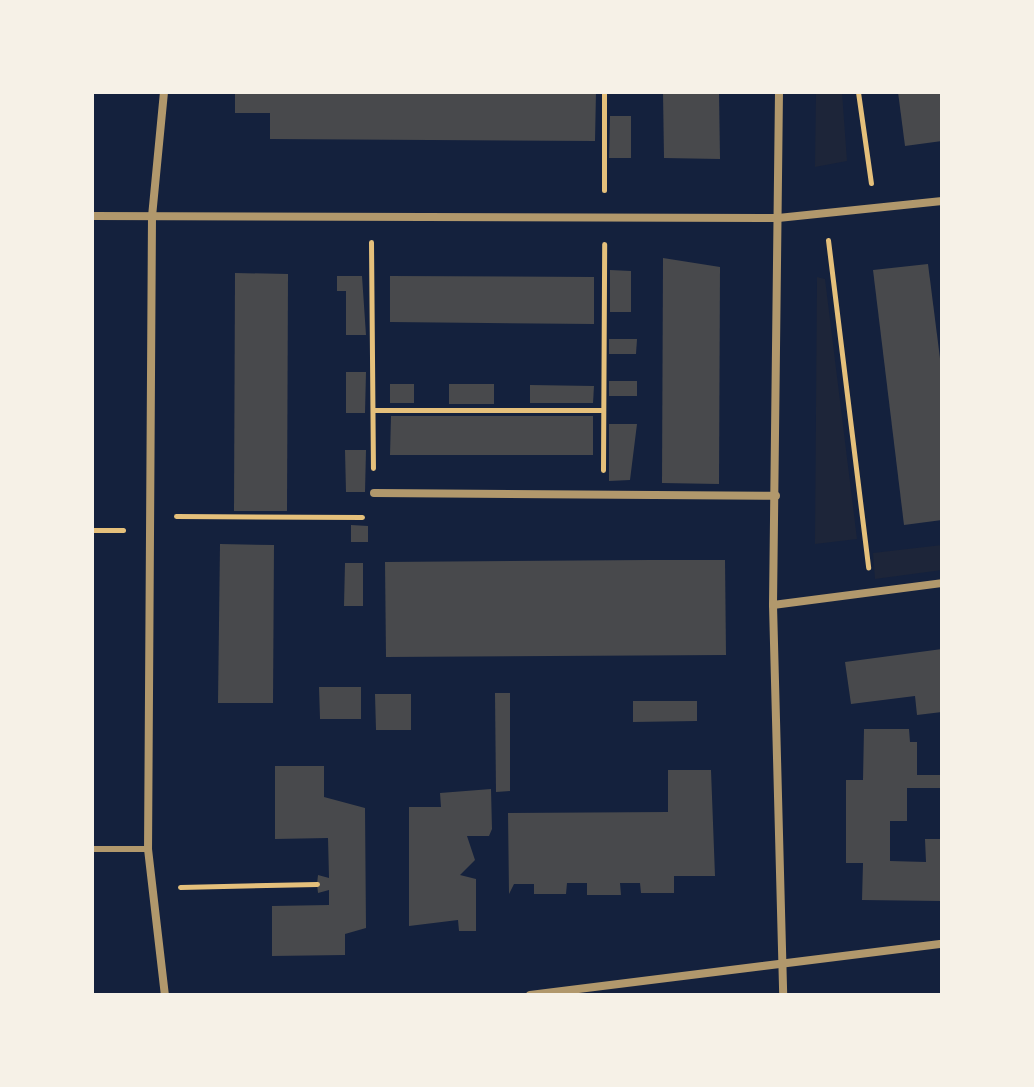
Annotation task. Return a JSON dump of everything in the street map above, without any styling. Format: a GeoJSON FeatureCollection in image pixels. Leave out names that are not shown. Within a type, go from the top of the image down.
{"type":"FeatureCollection","features":[{"type":"Feature","properties":{"kind":"street"},"geometry":{"type":"LineString","coordinates":[[164,92],[152,216],[148,849],[165,995]]}},
{"type":"Feature","properties":{"kind":"street"},"geometry":{"type":"LineString","coordinates":[[779,92],[773,605],[779,965],[783,995]]}},
{"type":"Feature","properties":{"kind":"street"},"geometry":{"type":"LineString","coordinates":[[92,216],[778,218],[942,201]]}},
{"type":"Feature","properties":{"kind":"street"},"geometry":{"type":"LineString","coordinates":[[374,493],[776,496]]}},
{"type":"Feature","properties":{"kind":"street"},"geometry":{"type":"LineString","coordinates":[[773,605],[942,583]]}},
{"type":"Feature","properties":{"kind":"street"},"geometry":{"type":"LineString","coordinates":[[530,995],[942,944]]}},
{"type":"Feature","properties":{"kind":"lane"},"geometry":{"type":"LineString","coordinates":[[92,849],[148,849]]}},
{"type":"Feature","properties":{"kind":"path"},"geometry":{"type":"LineString","coordinates":[[603,495],[604,92]]}},
{"type":"Feature","properties":{"kind":"path"},"geometry":{"type":"LineString","coordinates":[[858,92],[874,208]]}},
{"type":"Feature","properties":{"kind":"path"},"geometry":{"type":"LineString","coordinates":[[825,213],[871,592]]}},
{"type":"Feature","properties":{"kind":"path"},"geometry":{"type":"LineString","coordinates":[[151,515],[374,518],[371,217]]}},
{"type":"Feature","properties":{"kind":"path"},"geometry":{"type":"LineString","coordinates":[[373,410],[603,410]]}},
{"type":"Feature","properties":{"kind":"path"},"geometry":{"type":"LineString","coordinates":[[151,891],[217,882],[317,884]]}},
{"type":"Feature","properties":{"kind":"shaded area"},"geometry":{"type":"Polygon","coordinates":[[[816,92],[842,92],[847,161],[815,167],[816,92]]]}},
{"type":"Feature","properties":{"kind":"shaded area"},"geometry":{"type":"Polygon","coordinates":[[[817,277],[825,279],[857,539],[815,544],[817,277]]]}},
{"type":"Feature","properties":{"kind":"shaded area"},"geometry":{"type":"Polygon","coordinates":[[[942,545],[942,570],[875,579],[873,553],[942,545]]]}},
{"type":"Feature","properties":{"kind":"building"},"geometry":{"type":"Polygon","coordinates":[[[235,92],[596,92],[595,141],[270,139],[270,113],[235,113],[235,92]]]}},
{"type":"Feature","properties":{"kind":"building"},"geometry":{"type":"Polygon","coordinates":[[[663,92],[719,92],[720,159],[664,158],[663,92]]]}},
{"type":"Feature","properties":{"kind":"building"},"geometry":{"type":"Polygon","coordinates":[[[898,92],[942,92],[942,141],[905,146],[898,92]]]}},
{"type":"Feature","properties":{"kind":"building"},"geometry":{"type":"Polygon","coordinates":[[[610,116],[631,116],[631,158],[609,158],[610,116]]]}},
{"type":"Feature","properties":{"kind":"building"},"geometry":{"type":"Polygon","coordinates":[[[663,258],[720,267],[719,484],[662,483],[663,258]]]}},
{"type":"Feature","properties":{"kind":"building"},"geometry":{"type":"Polygon","coordinates":[[[928,264],[942,374],[942,520],[904,525],[873,270],[928,264]]]}},
{"type":"Feature","properties":{"kind":"building"},"geometry":{"type":"Polygon","coordinates":[[[610,270],[631,271],[631,312],[610,312],[610,270]]]}},
{"type":"Feature","properties":{"kind":"building"},"geometry":{"type":"Polygon","coordinates":[[[235,273],[288,274],[287,511],[234,511],[235,273]]]}},
{"type":"Feature","properties":{"kind":"building"},"geometry":{"type":"Polygon","coordinates":[[[337,276],[362,276],[366,335],[346,335],[346,291],[337,291],[337,276]]]}},
{"type":"Feature","properties":{"kind":"building"},"geometry":{"type":"Polygon","coordinates":[[[390,276],[594,277],[594,324],[390,322],[390,276]]]}},
{"type":"Feature","properties":{"kind":"building"},"geometry":{"type":"Polygon","coordinates":[[[609,339],[637,339],[636,354],[609,354],[609,339]]]}},
{"type":"Feature","properties":{"kind":"building"},"geometry":{"type":"Polygon","coordinates":[[[346,372],[366,372],[365,413],[346,413],[346,372]]]}},
{"type":"Feature","properties":{"kind":"building"},"geometry":{"type":"Polygon","coordinates":[[[609,381],[637,381],[637,396],[609,396],[609,381]]]}},
{"type":"Feature","properties":{"kind":"building"},"geometry":{"type":"Polygon","coordinates":[[[390,384],[414,384],[414,403],[390,403],[390,384]]]}},
{"type":"Feature","properties":{"kind":"building"},"geometry":{"type":"Polygon","coordinates":[[[449,384],[494,384],[494,404],[449,404],[449,384]]]}},
{"type":"Feature","properties":{"kind":"building"},"geometry":{"type":"Polygon","coordinates":[[[530,385],[594,386],[593,403],[530,403],[530,385]]]}},
{"type":"Feature","properties":{"kind":"building"},"geometry":{"type":"Polygon","coordinates":[[[391,416],[593,416],[593,455],[390,455],[391,416]]]}},
{"type":"Feature","properties":{"kind":"building"},"geometry":{"type":"Polygon","coordinates":[[[609,424],[637,424],[630,480],[609,481],[609,424]]]}},
{"type":"Feature","properties":{"kind":"building"},"geometry":{"type":"Polygon","coordinates":[[[345,450],[366,450],[365,492],[346,492],[345,450]]]}},
{"type":"Feature","properties":{"kind":"building"},"geometry":{"type":"Polygon","coordinates":[[[351,525],[368,526],[368,542],[351,542],[351,525]]]}},
{"type":"Feature","properties":{"kind":"building"},"geometry":{"type":"Polygon","coordinates":[[[220,544],[274,545],[273,703],[218,703],[220,544]]]}},
{"type":"Feature","properties":{"kind":"building"},"geometry":{"type":"Polygon","coordinates":[[[725,560],[726,655],[386,657],[385,562],[725,560]]]}},
{"type":"Feature","properties":{"kind":"building"},"geometry":{"type":"Polygon","coordinates":[[[345,563],[363,563],[363,606],[344,606],[345,563]]]}},
{"type":"Feature","properties":{"kind":"building"},"geometry":{"type":"Polygon","coordinates":[[[942,649],[942,712],[917,715],[915,696],[851,704],[845,662],[942,649]]]}},
{"type":"Feature","properties":{"kind":"building"},"geometry":{"type":"Polygon","coordinates":[[[319,687],[361,687],[361,719],[320,719],[319,687]]]}},
{"type":"Feature","properties":{"kind":"building"},"geometry":{"type":"Polygon","coordinates":[[[495,693],[510,693],[510,791],[496,792],[495,693]]]}},
{"type":"Feature","properties":{"kind":"building"},"geometry":{"type":"Polygon","coordinates":[[[375,694],[411,694],[411,730],[376,730],[375,694]]]}},
{"type":"Feature","properties":{"kind":"building"},"geometry":{"type":"Polygon","coordinates":[[[633,701],[697,701],[697,721],[633,722],[633,701]]]}},
{"type":"Feature","properties":{"kind":"building"},"geometry":{"type":"Polygon","coordinates":[[[864,729],[909,729],[910,742],[917,742],[917,775],[942,775],[942,788],[907,788],[907,821],[890,821],[890,861],[926,862],[925,839],[942,839],[942,901],[862,900],[863,863],[846,863],[846,780],[863,780],[864,729]]]}},
{"type":"Feature","properties":{"kind":"building"},"geometry":{"type":"Polygon","coordinates":[[[275,766],[324,766],[324,797],[365,808],[366,928],[345,934],[345,955],[272,956],[272,906],[329,905],[329,890],[318,893],[317,884],[318,875],[329,878],[328,838],[275,839],[275,766]]]}},
{"type":"Feature","properties":{"kind":"building"},"geometry":{"type":"Polygon","coordinates":[[[668,770],[711,770],[715,876],[674,876],[674,893],[641,893],[640,883],[620,883],[621,895],[587,895],[587,883],[567,883],[566,894],[534,894],[534,884],[514,884],[509,894],[508,813],[668,812],[668,770]]]}},
{"type":"Feature","properties":{"kind":"building"},"geometry":{"type":"Polygon","coordinates":[[[491,789],[492,829],[489,836],[467,836],[475,860],[460,875],[476,879],[476,931],[459,931],[458,920],[409,926],[409,807],[441,807],[440,793],[491,789]]]}}]}
